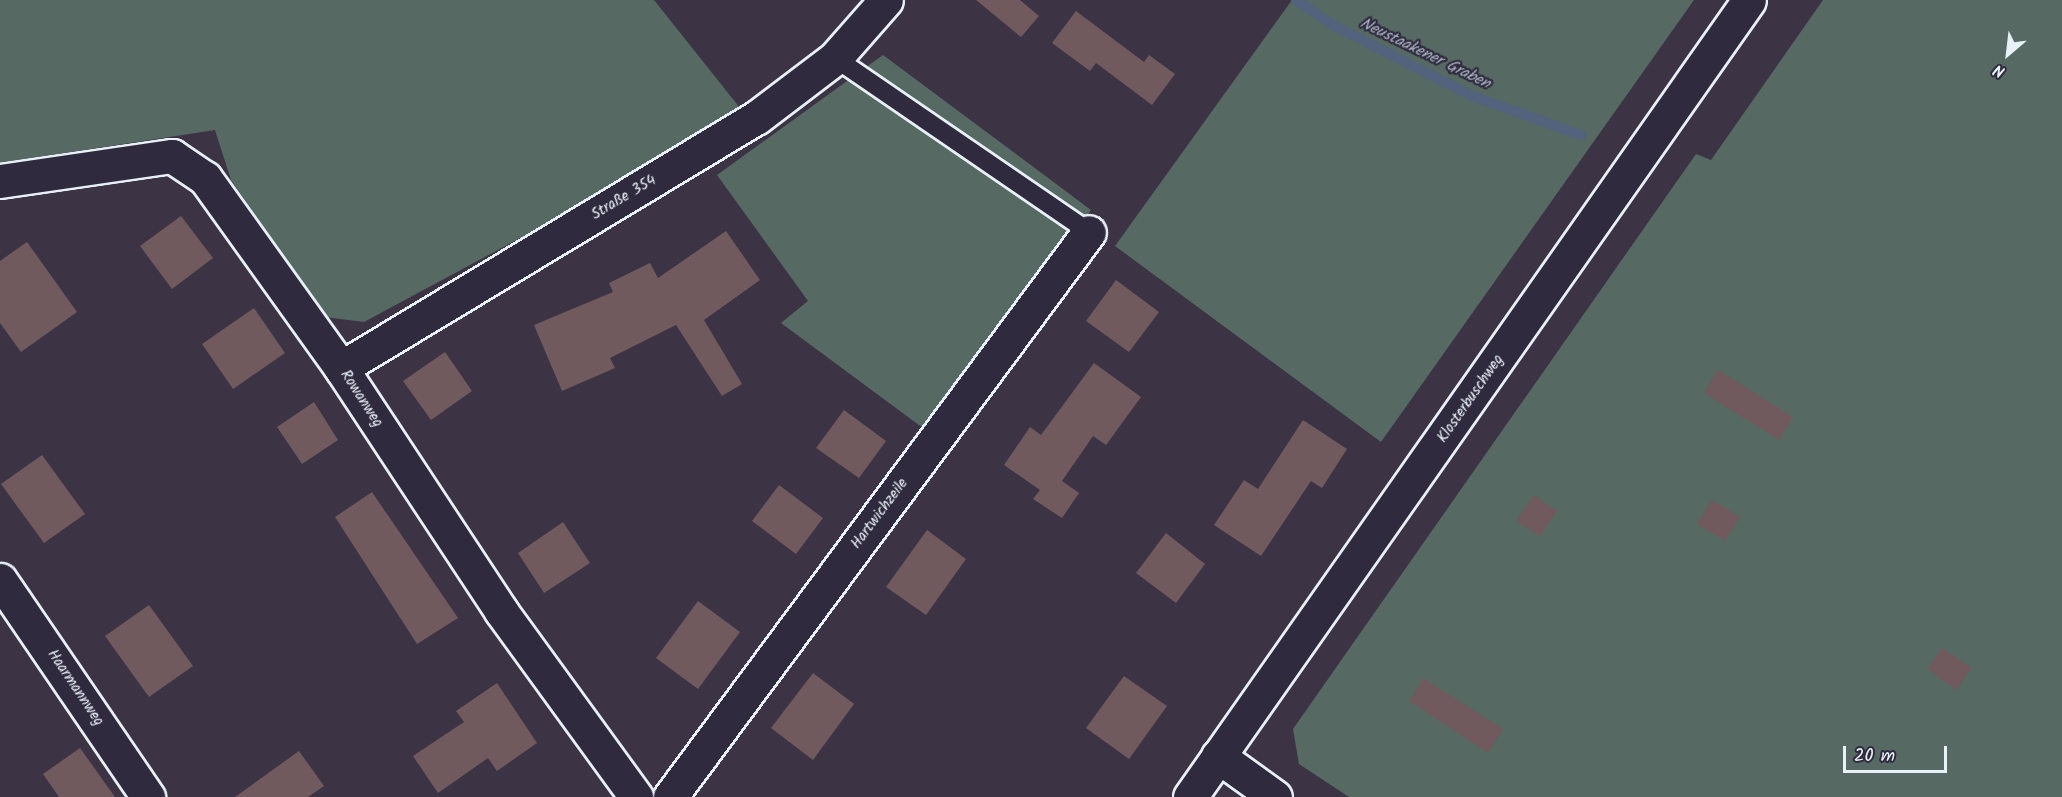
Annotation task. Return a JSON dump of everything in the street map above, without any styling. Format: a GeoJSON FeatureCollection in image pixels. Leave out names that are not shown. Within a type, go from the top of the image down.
{"type":"FeatureCollection","features":[{"type":"Feature","properties":{"kind":"street","name":"Straße 354"},"geometry":{"type":"LineString","coordinates":[[341,368],[756,118],[835,58],[886,0]]}},
{"type":"Feature","properties":{"kind":"street","name":"Klosterbuschweg"},"geometry":{"type":"LineString","coordinates":[[1190,797],[1749,0]]}},
{"type":"Feature","properties":{"kind":"street","name":"Rowanweg"},"geometry":{"type":"LineString","coordinates":[[0,181],[172,156],[205,177],[341,368],[501,611],[636,797]]}},
{"type":"Feature","properties":{"kind":"street","name":"Hartwichzeile"},"geometry":{"type":"LineString","coordinates":[[670,797],[1089,231]]}},
{"type":"Feature","properties":{"kind":"street","name":"Haarmannweg"},"geometry":{"type":"LineString","coordinates":[[0,580],[148,797]]}},
{"type":"Feature","properties":{"kind":"street"},"geometry":{"type":"LineString","coordinates":[[1218,756],[1275,797]]}},
{"type":"Feature","properties":{"kind":"lane"},"geometry":{"type":"LineString","coordinates":[[835,58],[1089,231]]}},
{"type":"Feature","properties":{"kind":"green space"},"geometry":{"type":"Polygon","coordinates":[[[0,0],[654,0],[740,108],[587,202],[364,322],[325,317],[231,180],[215,130],[0,163],[0,0]]]}},
{"type":"Feature","properties":{"kind":"green space"},"geometry":{"type":"Polygon","coordinates":[[[1292,0],[1694,0],[1381,442],[1115,246],[1292,0]]]}},
{"type":"Feature","properties":{"kind":"green space"},"geometry":{"type":"Polygon","coordinates":[[[1823,0],[2062,0],[2062,797],[1349,797],[1299,764],[1293,729],[1696,154],[1711,160],[1823,0]]]}},
{"type":"Feature","properties":{"kind":"green space"},"geometry":{"type":"Polygon","coordinates":[[[883,55],[1091,210],[927,431],[781,323],[808,301],[717,175],[883,55]]]}},
{"type":"Feature","properties":{"kind":"building"},"geometry":{"type":"Polygon","coordinates":[[[976,0],[1020,0],[1039,16],[1021,37],[976,0]]]}},
{"type":"Feature","properties":{"kind":"building"},"geometry":{"type":"Polygon","coordinates":[[[1076,11],[1144,62],[1149,55],[1175,74],[1152,105],[1096,63],[1090,71],[1052,43],[1076,11]]]}},
{"type":"Feature","properties":{"kind":"building"},"geometry":{"type":"Polygon","coordinates":[[[181,216],[213,258],[172,289],[140,246],[181,216]]]}},
{"type":"Feature","properties":{"kind":"building"},"geometry":{"type":"Polygon","coordinates":[[[726,231],[760,280],[704,320],[742,384],[722,396],[676,325],[610,358],[615,368],[562,391],[534,325],[613,292],[609,283],[650,263],[658,278],[726,231]]]}},
{"type":"Feature","properties":{"kind":"building"},"geometry":{"type":"Polygon","coordinates":[[[27,242],[77,312],[21,352],[0,323],[0,261],[27,242]]]}},
{"type":"Feature","properties":{"kind":"building"},"geometry":{"type":"Polygon","coordinates":[[[1116,280],[1159,312],[1129,352],[1086,321],[1116,280]]]}},
{"type":"Feature","properties":{"kind":"building"},"geometry":{"type":"Polygon","coordinates":[[[254,308],[285,353],[233,389],[202,344],[254,308]]]}},
{"type":"Feature","properties":{"kind":"building"},"geometry":{"type":"Polygon","coordinates":[[[445,352],[472,391],[431,420],[403,381],[445,352]]]}},
{"type":"Feature","properties":{"kind":"building"},"geometry":{"type":"Polygon","coordinates":[[[1094,363],[1141,397],[1106,445],[1093,436],[1062,481],[1079,493],[1062,518],[1033,499],[1040,490],[1004,465],[1030,427],[1041,435],[1094,363]]]}},
{"type":"Feature","properties":{"kind":"building"},"geometry":{"type":"Polygon","coordinates":[[[1718,370],[1793,417],[1779,440],[1704,393],[1718,370]]]}},
{"type":"Feature","properties":{"kind":"building"},"geometry":{"type":"Polygon","coordinates":[[[314,402],[338,440],[302,464],[277,427],[314,402]]]}},
{"type":"Feature","properties":{"kind":"building"},"geometry":{"type":"Polygon","coordinates":[[[844,410],[886,441],[859,478],[816,448],[844,410]]]}},
{"type":"Feature","properties":{"kind":"building"},"geometry":{"type":"Polygon","coordinates":[[[1303,420],[1347,449],[1322,488],[1311,481],[1261,556],[1214,525],[1244,480],[1258,489],[1303,420]]]}},
{"type":"Feature","properties":{"kind":"building"},"geometry":{"type":"Polygon","coordinates":[[[42,455],[85,514],[44,543],[1,484],[42,455]]]}},
{"type":"Feature","properties":{"kind":"building"},"geometry":{"type":"Polygon","coordinates":[[[779,485],[823,518],[796,554],[752,521],[779,485]]]}},
{"type":"Feature","properties":{"kind":"building"},"geometry":{"type":"Polygon","coordinates":[[[372,492],[458,618],[417,644],[335,517],[372,492]]]}},
{"type":"Feature","properties":{"kind":"building"},"geometry":{"type":"Polygon","coordinates":[[[1534,495],[1557,511],[1540,536],[1516,521],[1534,495]]]}},
{"type":"Feature","properties":{"kind":"building"},"geometry":{"type":"Polygon","coordinates":[[[1712,500],[1740,517],[1725,541],[1697,524],[1712,500]]]}},
{"type":"Feature","properties":{"kind":"building"},"geometry":{"type":"Polygon","coordinates":[[[563,522],[590,563],[544,593],[518,553],[563,522]]]}},
{"type":"Feature","properties":{"kind":"building"},"geometry":{"type":"Polygon","coordinates":[[[927,530],[966,559],[926,615],[886,587],[927,530]]]}},
{"type":"Feature","properties":{"kind":"building"},"geometry":{"type":"Polygon","coordinates":[[[1166,533],[1205,564],[1176,603],[1136,573],[1166,533]]]}},
{"type":"Feature","properties":{"kind":"building"},"geometry":{"type":"Polygon","coordinates":[[[698,601],[740,632],[698,689],[656,658],[698,601]]]}},
{"type":"Feature","properties":{"kind":"building"},"geometry":{"type":"Polygon","coordinates":[[[149,605],[193,666],[149,697],[105,636],[149,605]]]}},
{"type":"Feature","properties":{"kind":"building"},"geometry":{"type":"Polygon","coordinates":[[[1942,648],[1972,668],[1956,690],[1927,669],[1942,648]]]}},
{"type":"Feature","properties":{"kind":"building"},"geometry":{"type":"Polygon","coordinates":[[[813,673],[854,704],[813,760],[771,728],[813,673]]]}},
{"type":"Feature","properties":{"kind":"building"},"geometry":{"type":"Polygon","coordinates":[[[1124,676],[1167,706],[1129,759],[1086,728],[1124,676]]]}},
{"type":"Feature","properties":{"kind":"building"},"geometry":{"type":"Polygon","coordinates":[[[1423,678],[1503,729],[1488,753],[1409,701],[1423,678]]]}},
{"type":"Feature","properties":{"kind":"building"},"geometry":{"type":"Polygon","coordinates":[[[497,683],[537,743],[497,771],[488,758],[438,793],[413,756],[464,722],[456,711],[497,683]]]}},
{"type":"Feature","properties":{"kind":"building"},"geometry":{"type":"Polygon","coordinates":[[[80,748],[115,797],[59,797],[43,774],[80,748]]]}},
{"type":"Feature","properties":{"kind":"building"},"geometry":{"type":"Polygon","coordinates":[[[299,751],[324,786],[308,797],[235,797],[299,751]]]}},
{"type":"Feature","properties":{"kind":"waterway","name":"Neustaakener Graben"},"geometry":{"type":"LineString","coordinates":[[1296,0],[1333,25],[1472,96],[1581,135]]}}]}
